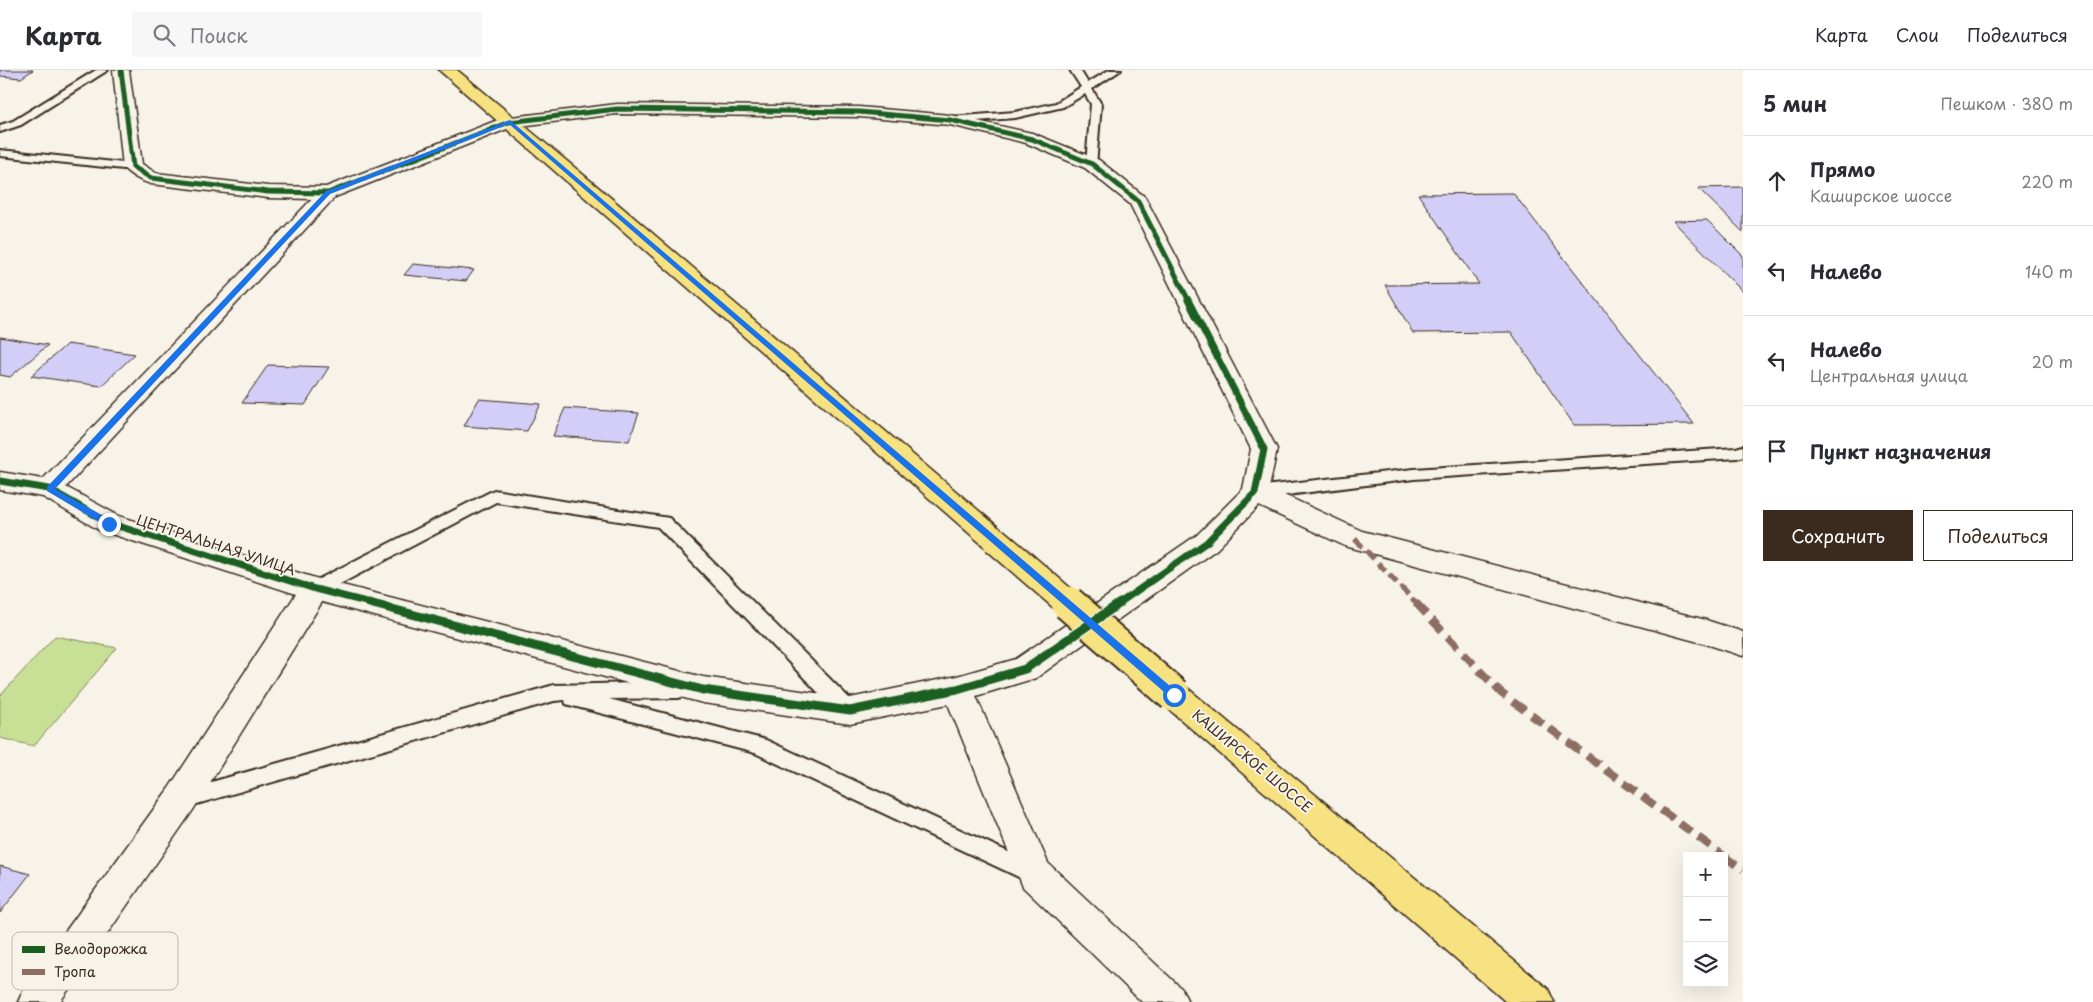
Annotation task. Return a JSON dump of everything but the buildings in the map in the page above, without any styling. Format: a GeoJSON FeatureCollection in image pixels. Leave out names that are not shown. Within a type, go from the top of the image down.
{"type":"FeatureCollection","features":[{"type":"Feature","properties":{"kind":"main road","name":"КАШИРСКОЕ ШОССЕ"},"geometry":{"type":"LineString","coordinates":[[447,70],[510,122],[1174,695],[1535,1002]]}},
{"type":"Feature","properties":{"kind":"street"},"geometry":{"type":"LineString","coordinates":[[121,70],[134,167],[151,178],[268,192],[328,193],[510,122],[617,109],[859,112],[950,120],[1032,139],[1092,164],[1138,201],[1264,449],[1255,493],[1355,539],[1706,632],[1743,644]]}},
{"type":"Feature","properties":{"kind":"street"},"geometry":{"type":"LineString","coordinates":[[49,489],[328,193]]}},
{"type":"Feature","properties":{"kind":"street","name":"ЦЕНТРАЛЬНАЯ УЛИЦА"},"geometry":{"type":"LineString","coordinates":[[0,481],[49,489],[109,524],[315,589],[703,690],[850,711],[957,689],[1025,669],[1207,542],[1255,493]]}},
{"type":"Feature","properties":{"kind":"street"},"geometry":{"type":"LineString","coordinates":[[87,932],[181,799],[315,589]]}},
{"type":"Feature","properties":{"kind":"street"},"geometry":{"type":"LineString","coordinates":[[957,689],[1035,875],[1168,1002]]}},
{"type":"Feature","properties":{"kind":"street"},"geometry":{"type":"LineString","coordinates":[[37,1002],[46,990]]}},
{"type":"Feature","properties":{"kind":"lane"},"geometry":{"type":"LineString","coordinates":[[0,129],[17,123],[103,70]]}},
{"type":"Feature","properties":{"kind":"lane"},"geometry":{"type":"LineString","coordinates":[[1075,70],[1096,104],[1092,164]]}},
{"type":"Feature","properties":{"kind":"lane"},"geometry":{"type":"LineString","coordinates":[[950,120],[1015,115],[1059,105],[1116,70]]}},
{"type":"Feature","properties":{"kind":"lane"},"geometry":{"type":"LineString","coordinates":[[0,153],[134,167]]}},
{"type":"Feature","properties":{"kind":"lane"},"geometry":{"type":"LineString","coordinates":[[1255,493],[1414,474],[1737,453],[1743,451]]}},
{"type":"Feature","properties":{"kind":"lane"},"geometry":{"type":"LineString","coordinates":[[315,589],[494,496],[663,522],[850,711]]}},
{"type":"Feature","properties":{"kind":"lane"},"geometry":{"type":"LineString","coordinates":[[181,799],[554,693],[703,690]]}},
{"type":"Feature","properties":{"kind":"lane"},"geometry":{"type":"LineString","coordinates":[[554,693],[759,746],[1035,875]]}},
{"type":"Feature","properties":{"kind":"green space"},"geometry":{"type":"Polygon","coordinates":[[[55,636],[117,648],[34,746],[0,738],[0,696],[55,636]]]}},
{"type":"Feature","properties":{"kind":"marked path"},"geometry":{"type":"LineString","coordinates":[[1355,539],[1501,693],[1719,852]]}},
{"type":"Feature","properties":{"kind":"marked path"},"geometry":{"type":"LineString","coordinates":[[1728,859],[1743,870]]}},
{"type":"Feature","properties":{"kind":"cycle path"},"geometry":{"type":"LineString","coordinates":[[0,481],[49,489],[109,523],[315,589],[703,690],[850,711],[957,689],[1025,669],[1207,542],[1255,493],[1264,449],[1138,201],[1092,164],[1032,139],[950,120],[859,112],[617,109],[509,122],[328,193],[268,192],[151,178],[133,167],[121,70]]}},
{"type":"Feature","properties":{"kind":"route"},"geometry":{"type":"LineString","coordinates":[[109,524],[49,489],[328,193],[510,122],[1174,695]]}}]}
